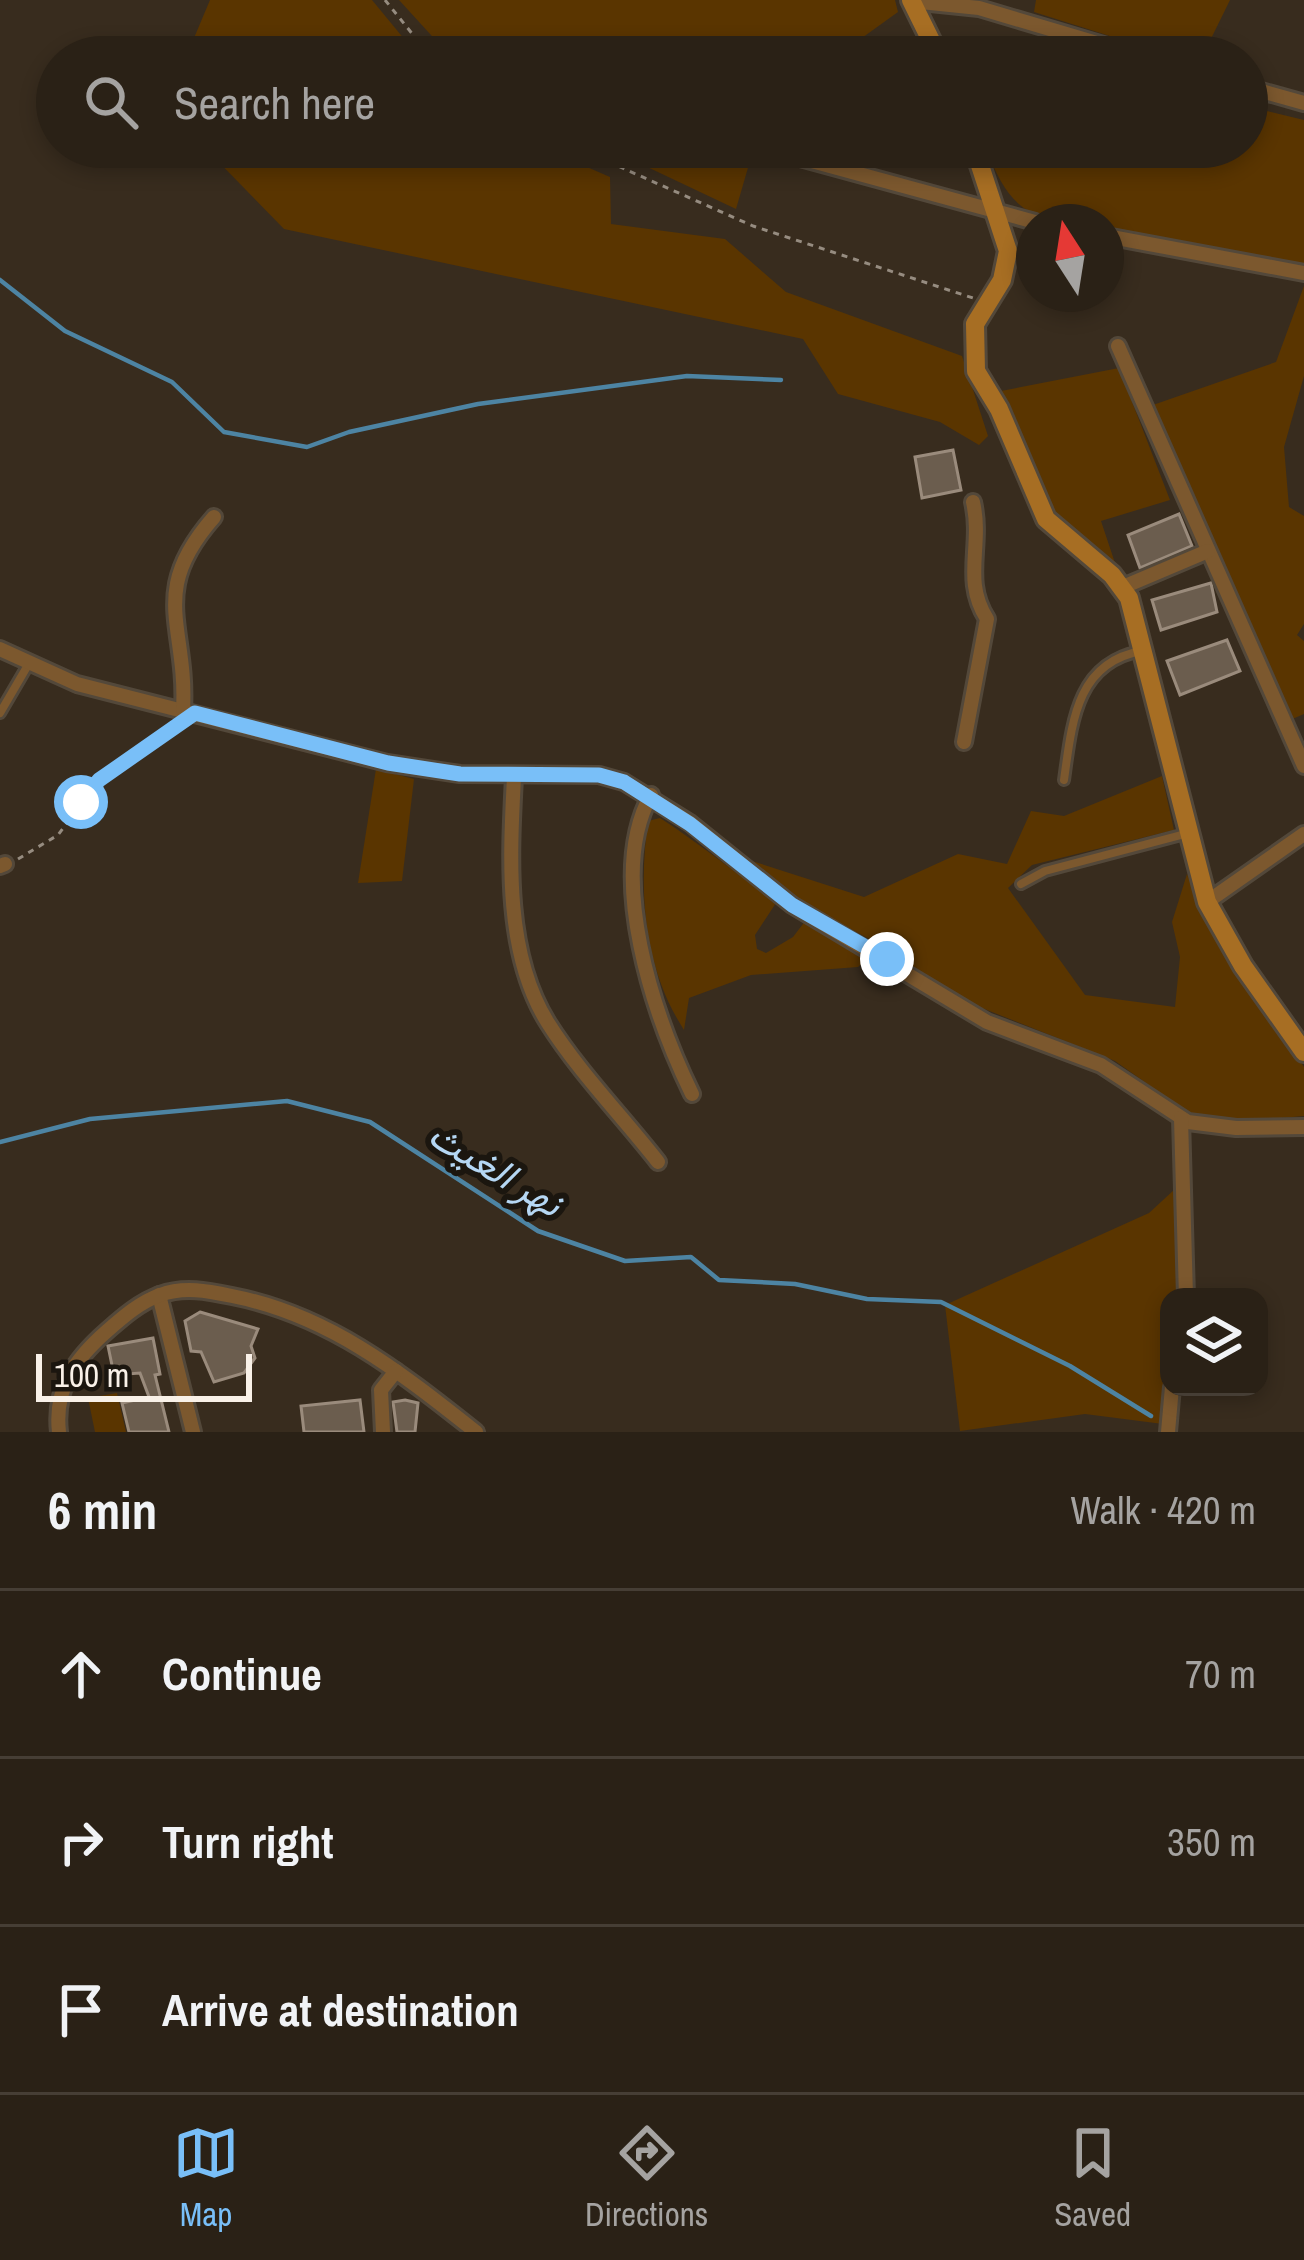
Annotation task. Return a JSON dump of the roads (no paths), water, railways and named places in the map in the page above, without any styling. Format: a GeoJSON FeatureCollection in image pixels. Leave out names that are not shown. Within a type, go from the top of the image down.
{"type":"FeatureCollection","features":[{"type":"Feature","properties":{"kind":"street"},"geometry":{"type":"LineString","coordinates":[[911,0],[929,36]]}},
{"type":"Feature","properties":{"kind":"street"},"geometry":{"type":"LineString","coordinates":[[911,0],[979,8],[1073,36]]}},
{"type":"Feature","properties":{"kind":"street"},"geometry":{"type":"LineString","coordinates":[[1268,93],[1304,104]]}},
{"type":"Feature","properties":{"kind":"street"},"geometry":{"type":"LineString","coordinates":[[834,168],[1016,218]]}},
{"type":"Feature","properties":{"kind":"street"},"geometry":{"type":"LineString","coordinates":[[982,168],[1000,215],[1007,263],[976,324],[972,357],[1036,500],[1059,533],[1123,587],[1207,902],[1235,954],[1302,1046]]}},
{"type":"Feature","properties":{"kind":"street"},"geometry":{"type":"LineString","coordinates":[[1124,239],[1304,273]]}},
{"type":"Feature","properties":{"kind":"street"},"geometry":{"type":"LineString","coordinates":[[1118,346],[1304,766]]}},
{"type":"Feature","properties":{"kind":"street"},"geometry":{"type":"LineString","coordinates":[[964,742],[987,619],[972,596],[978,524],[973,502]]}},
{"type":"Feature","properties":{"kind":"street"},"geometry":{"type":"LineString","coordinates":[[189,711],[172,596],[191,549],[214,517]]}},
{"type":"Feature","properties":{"kind":"street"},"geometry":{"type":"LineString","coordinates":[[1123,587],[1208,551]]}},
{"type":"Feature","properties":{"kind":"street"},"geometry":{"type":"LineString","coordinates":[[0,649],[76,684],[388,763],[514,778],[599,775],[651,795],[792,905],[987,1022],[1120,1075],[1181,1118],[1236,1128],[1304,1127]]}},
{"type":"Feature","properties":{"kind":"street"},"geometry":{"type":"LineString","coordinates":[[514,778],[511,880],[537,1000],[566,1047],[658,1162]]}},
{"type":"Feature","properties":{"kind":"street"},"geometry":{"type":"LineString","coordinates":[[651,795],[635,836],[634,911],[666,1037],[692,1094]]}},
{"type":"Feature","properties":{"kind":"street"},"geometry":{"type":"LineString","coordinates":[[1207,902],[1304,834]]}},
{"type":"Feature","properties":{"kind":"street"},"geometry":{"type":"LineString","coordinates":[[1181,1118],[1186,1288]]}},
{"type":"Feature","properties":{"kind":"street"},"geometry":{"type":"LineString","coordinates":[[59,1432],[58,1392],[98,1339],[159,1295],[208,1291],[269,1303],[349,1338],[476,1432]]}},
{"type":"Feature","properties":{"kind":"street"},"geometry":{"type":"LineString","coordinates":[[159,1295],[193,1432]]}},
{"type":"Feature","properties":{"kind":"street"},"geometry":{"type":"LineString","coordinates":[[383,1432],[381,1390],[396,1371]]}},
{"type":"Feature","properties":{"kind":"street"},"geometry":{"type":"LineString","coordinates":[[1168,1432],[1171,1396]]}},
{"type":"Feature","properties":{"kind":"lane"},"geometry":{"type":"LineString","coordinates":[[1064,780],[1070,740],[1093,675],[1108,658],[1142,651]]}},
{"type":"Feature","properties":{"kind":"lane"},"geometry":{"type":"LineString","coordinates":[[0,713],[28,665]]}},
{"type":"Feature","properties":{"kind":"lane"},"geometry":{"type":"LineString","coordinates":[[1021,884],[1046,872],[1186,834]]}},
{"type":"Feature","properties":{"kind":"waterway"},"geometry":{"type":"LineString","coordinates":[[0,280],[65,331],[172,382],[224,432],[307,447],[349,432],[478,404],[687,376],[781,380]]}},
{"type":"Feature","properties":{"kind":"waterway","name":"نهر الغيث"},"geometry":{"type":"LineString","coordinates":[[0,1142],[90,1119],[287,1101],[370,1122],[538,1231],[625,1261],[691,1257],[719,1280],[795,1284],[867,1299],[941,1302],[1070,1366],[1151,1416]]}}]}
